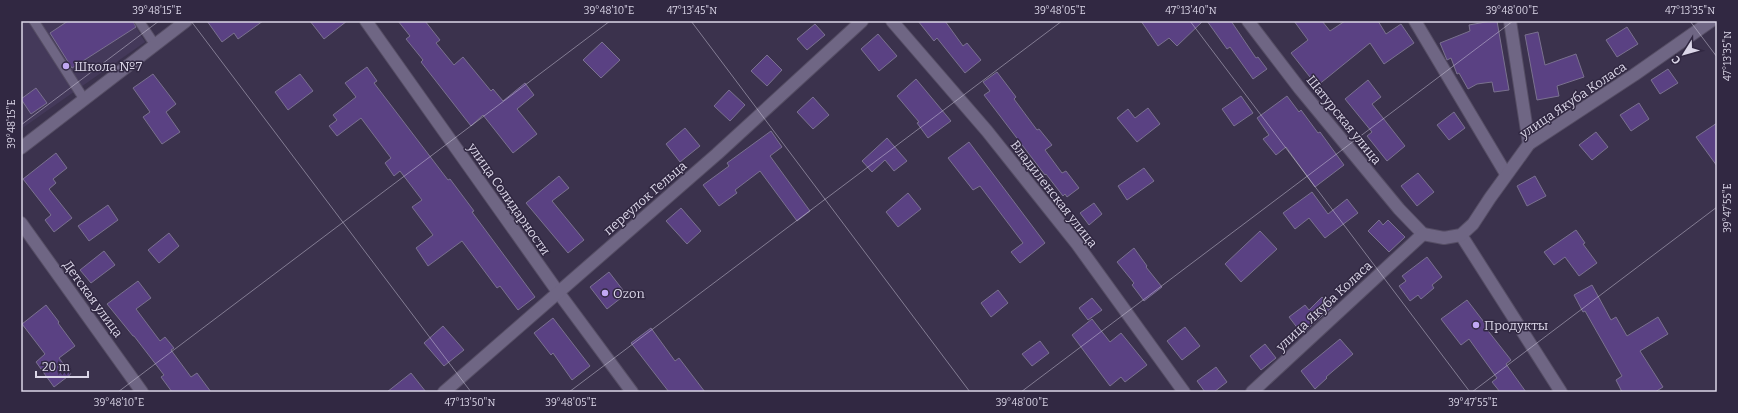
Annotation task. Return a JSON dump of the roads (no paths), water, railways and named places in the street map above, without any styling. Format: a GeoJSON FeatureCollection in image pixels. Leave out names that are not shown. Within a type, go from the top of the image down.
{"type":"FeatureCollection","features":[{"type":"Feature","properties":{"kind":"street"},"geometry":{"type":"LineString","coordinates":[[21,148],[186,21]]}},
{"type":"Feature","properties":{"kind":"street","name":"улица Солидарности"},"geometry":{"type":"LineString","coordinates":[[366,21],[558,292],[632,392]]}},
{"type":"Feature","properties":{"kind":"street","name":"переулок Гельца"},"geometry":{"type":"LineString","coordinates":[[444,392],[717,154],[862,21]]}},
{"type":"Feature","properties":{"kind":"street","name":"Владиленская улица"},"geometry":{"type":"LineString","coordinates":[[892,21],[987,131],[1072,238],[1184,392]]}},
{"type":"Feature","properties":{"kind":"street","name":"Шатурская улица"},"geometry":{"type":"LineString","coordinates":[[1248,21],[1300,89],[1394,203],[1424,234]]}},
{"type":"Feature","properties":{"kind":"street"},"geometry":{"type":"LineString","coordinates":[[1415,21],[1506,174]]}},
{"type":"Feature","properties":{"kind":"street"},"geometry":{"type":"LineString","coordinates":[[1510,21],[1529,144]]}},
{"type":"Feature","properties":{"kind":"street","name":"улица Якуба Коласа"},"geometry":{"type":"LineString","coordinates":[[1460,235],[1473,224],[1506,174],[1529,144],[1634,75],[1711,21]]}},
{"type":"Feature","properties":{"kind":"street","name":"Детская улица"},"geometry":{"type":"LineString","coordinates":[[21,223],[142,392]]}},
{"type":"Feature","properties":{"kind":"street"},"geometry":{"type":"LineString","coordinates":[[1424,234],[1444,238],[1460,235],[1561,392]]}},
{"type":"Feature","properties":{"kind":"street","name":"улица Якуба Коласа"},"geometry":{"type":"LineString","coordinates":[[1252,392],[1424,234]]}},
{"type":"Feature","properties":{"kind":"lane"},"geometry":{"type":"LineString","coordinates":[[34,21],[84,99]]}},
{"type":"Feature","properties":{"kind":"lane"},"geometry":{"type":"LineString","coordinates":[[139,21],[154,45]]}},
{"type":"Feature","properties":{"kind":"place","name":"Школа №7"},"geometry":{"type":"Point","coordinates":[66,66]}},
{"type":"Feature","properties":{"kind":"place","name":"Ozon"},"geometry":{"type":"Point","coordinates":[605,293]}},
{"type":"Feature","properties":{"kind":"place","name":"Продукты"},"geometry":{"type":"Point","coordinates":[1476,325]}}]}
